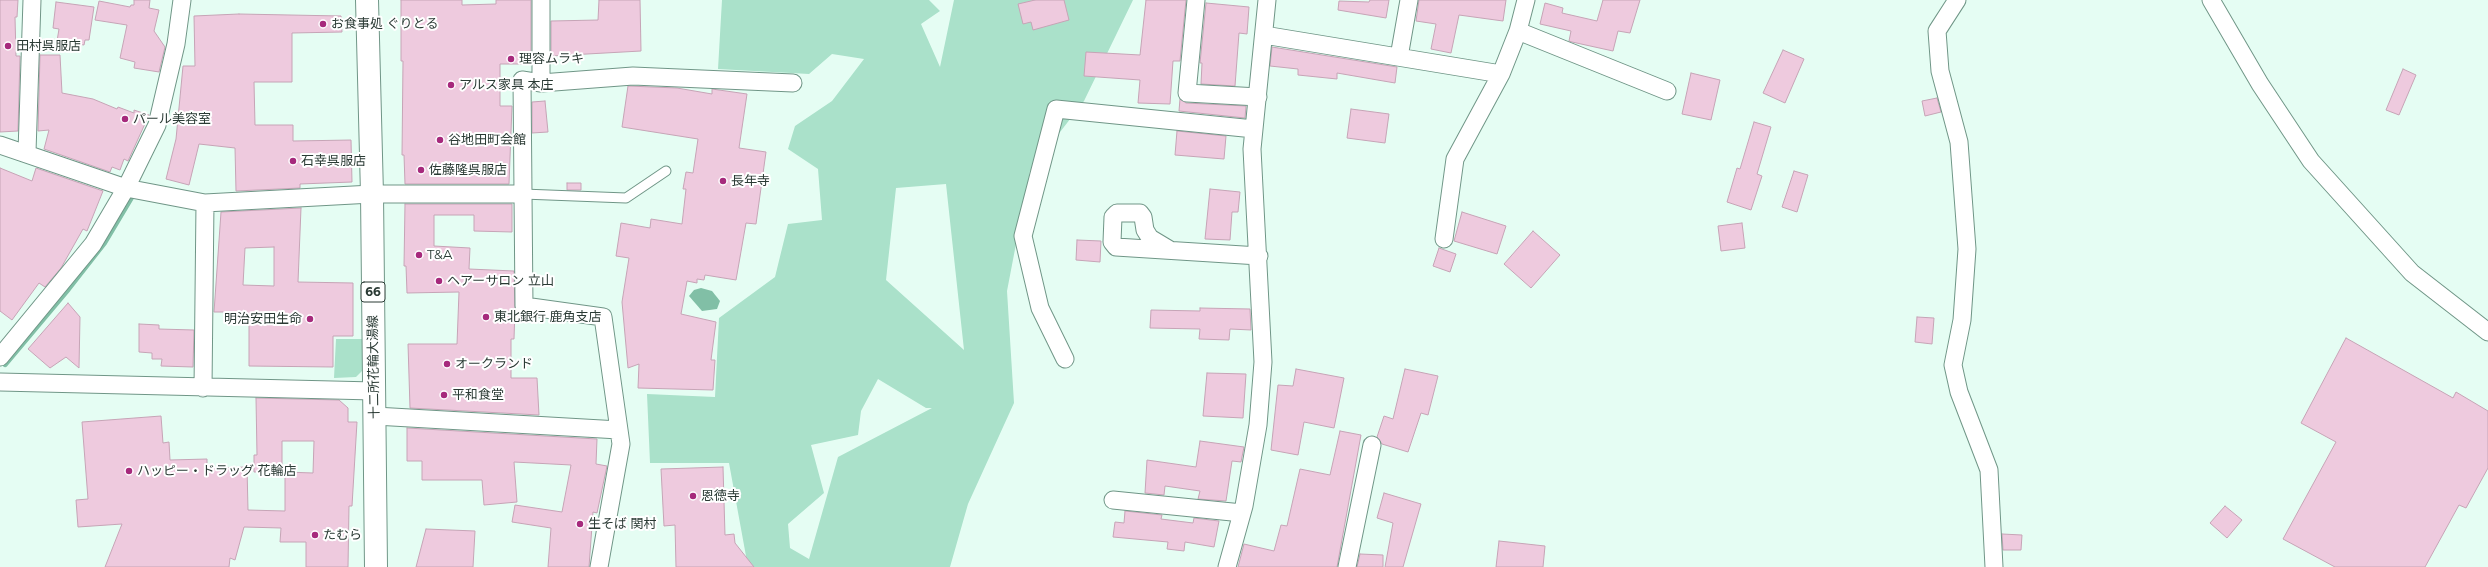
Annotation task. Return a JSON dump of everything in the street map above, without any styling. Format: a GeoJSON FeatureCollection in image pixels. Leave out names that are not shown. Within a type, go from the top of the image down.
{"type":"FeatureCollection","features":[{"type":"Feature","properties":{"kind":"main road","name":"十二所花輪大湯線"},"geometry":{"type":"LineString","coordinates":[[367,0],[372,194],[376,567]]}},
{"type":"Feature","properties":{"kind":"street"},"geometry":{"type":"LineString","coordinates":[[27,152],[32,0]]}},
{"type":"Feature","properties":{"kind":"street"},"geometry":{"type":"LineString","coordinates":[[0,357],[92,244],[126,188],[157,125],[176,44],[182,0]]}},
{"type":"Feature","properties":{"kind":"street"},"geometry":{"type":"LineString","coordinates":[[541,0],[542,83]]}},
{"type":"Feature","properties":{"kind":"street"},"geometry":{"type":"LineString","coordinates":[[1196,0],[1187,93],[1258,97]]}},
{"type":"Feature","properties":{"kind":"street"},"geometry":{"type":"LineString","coordinates":[[1227,567],[1242,513],[1258,425],[1263,362],[1259,256],[1252,149],[1267,0]]}},
{"type":"Feature","properties":{"kind":"street"},"geometry":{"type":"LineString","coordinates":[[1399,57],[1409,0]]}},
{"type":"Feature","properties":{"kind":"street"},"geometry":{"type":"LineString","coordinates":[[1444,239],[1455,159],[1501,74],[1518,31],[1526,0]]}},
{"type":"Feature","properties":{"kind":"street"},"geometry":{"type":"LineString","coordinates":[[1957,0],[1937,31],[1940,71],[1959,142],[1967,249],[1962,320],[1953,365],[1959,392],[1988,470],[1994,567]]}},
{"type":"Feature","properties":{"kind":"street"},"geometry":{"type":"LineString","coordinates":[[2212,0],[2260,84],[2311,161],[2412,273],[2488,332]]}},
{"type":"Feature","properties":{"kind":"street"},"geometry":{"type":"LineString","coordinates":[[1518,31],[1668,91]]}},
{"type":"Feature","properties":{"kind":"street"},"geometry":{"type":"LineString","coordinates":[[1264,35],[1501,74]]}},
{"type":"Feature","properties":{"kind":"street"},"geometry":{"type":"LineString","coordinates":[[600,567],[621,444],[603,317],[524,306],[522,80],[542,83],[633,76],[793,83]]}},
{"type":"Feature","properties":{"kind":"street"},"geometry":{"type":"LineString","coordinates":[[1065,359],[1040,308],[1024,236],[1056,109],[1254,129]]}},
{"type":"Feature","properties":{"kind":"street"},"geometry":{"type":"LineString","coordinates":[[0,145],[27,152],[126,188],[205,203],[372,194],[523,194]]}},
{"type":"Feature","properties":{"kind":"street"},"geometry":{"type":"LineString","coordinates":[[203,388],[205,203]]}},
{"type":"Feature","properties":{"kind":"street"},"geometry":{"type":"LineString","coordinates":[[1170,250],[1259,256]]}},
{"type":"Feature","properties":{"kind":"street"},"geometry":{"type":"LineString","coordinates":[[0,382],[374,391]]}},
{"type":"Feature","properties":{"kind":"street"},"geometry":{"type":"LineString","coordinates":[[375,416],[619,430]]}},
{"type":"Feature","properties":{"kind":"street"},"geometry":{"type":"LineString","coordinates":[[1347,567],[1372,444]]}},
{"type":"Feature","properties":{"kind":"street"},"geometry":{"type":"LineString","coordinates":[[1113,500],[1242,513]]}},
{"type":"Feature","properties":{"kind":"lane"},"geometry":{"type":"LineString","coordinates":[[523,194],[626,198],[666,171]]}},
{"type":"Feature","properties":{"kind":"shaded area"},"geometry":{"type":"Polygon","coordinates":[[[722,0],[929,0],[940,11],[921,24],[940,67],[954,0],[1133,0],[1084,101],[1030,171],[1007,291],[1014,403],[968,504],[950,567],[748,567],[729,463],[650,463],[647,394],[715,397],[719,318],[775,277],[788,224],[822,220],[818,169],[788,149],[795,126],[832,101],[864,59],[832,54],[809,74],[718,69],[722,0]],[[946,184],[896,188],[886,280],[964,350],[946,184]],[[878,379],[861,411],[858,435],[811,445],[824,493],[788,524],[790,548],[809,559],[838,457],[932,408],[926,408],[878,379]]]}},
{"type":"Feature","properties":{"kind":"shaded area"},"geometry":{"type":"Polygon","coordinates":[[[701,288],[712,291],[720,301],[717,309],[702,311],[689,296],[694,290],[701,288]]]}},
{"type":"Feature","properties":{"kind":"shaded area"},"geometry":{"type":"Polygon","coordinates":[[[336,339],[367,339],[364,369],[356,377],[334,378],[336,339]]]}},
{"type":"Feature","properties":{"kind":"building"},"geometry":{"type":"Polygon","coordinates":[[[0,0],[18,0],[17,17],[15,17],[16,56],[20,56],[18,131],[0,132],[0,0]]]}},
{"type":"Feature","properties":{"kind":"building"},"geometry":{"type":"Polygon","coordinates":[[[134,0],[150,0],[149,8],[159,10],[154,31],[165,47],[159,72],[134,68],[135,62],[120,58],[127,25],[95,20],[99,1],[130,7],[131,5],[134,5],[134,0]]]}},
{"type":"Feature","properties":{"kind":"building"},"geometry":{"type":"Polygon","coordinates":[[[401,0],[462,0],[462,5],[496,4],[496,0],[531,0],[531,64],[500,64],[500,106],[512,106],[509,184],[405,184],[404,155],[402,155],[403,61],[401,61],[401,0]]]}},
{"type":"Feature","properties":{"kind":"building"},"geometry":{"type":"Polygon","coordinates":[[[599,0],[640,0],[641,51],[551,56],[551,21],[598,20],[599,0]]]}},
{"type":"Feature","properties":{"kind":"building"},"geometry":{"type":"Polygon","coordinates":[[[1035,0],[1064,0],[1069,20],[1033,30],[1031,22],[1023,24],[1018,4],[1035,0]]]}},
{"type":"Feature","properties":{"kind":"building"},"geometry":{"type":"Polygon","coordinates":[[[1146,0],[1186,0],[1180,61],[1173,61],[1170,104],[1138,103],[1140,80],[1084,76],[1086,52],[1140,55],[1146,0]]]}},
{"type":"Feature","properties":{"kind":"building"},"geometry":{"type":"Polygon","coordinates":[[[1370,0],[1389,0],[1386,18],[1338,10],[1339,1],[1369,2],[1370,0]]]}},
{"type":"Feature","properties":{"kind":"building"},"geometry":{"type":"Polygon","coordinates":[[[1419,0],[1506,0],[1503,21],[1459,15],[1451,53],[1431,49],[1436,24],[1416,21],[1419,0]]]}},
{"type":"Feature","properties":{"kind":"building"},"geometry":{"type":"Polygon","coordinates":[[[1603,0],[1640,0],[1630,33],[1618,31],[1613,51],[1569,41],[1571,31],[1540,24],[1545,3],[1563,8],[1562,13],[1597,21],[1603,0]]]}},
{"type":"Feature","properties":{"kind":"building"},"geometry":{"type":"Polygon","coordinates":[[[56,2],[94,7],[89,40],[85,40],[84,45],[57,41],[59,29],[53,28],[56,2]]]}},
{"type":"Feature","properties":{"kind":"building"},"geometry":{"type":"Polygon","coordinates":[[[1206,3],[1249,7],[1247,34],[1239,33],[1235,86],[1201,84],[1202,63],[1200,63],[1206,3]]]}},
{"type":"Feature","properties":{"kind":"building"},"geometry":{"type":"Polygon","coordinates":[[[239,14],[341,16],[342,32],[292,33],[292,82],[254,82],[255,125],[293,125],[293,141],[351,140],[352,182],[300,184],[300,188],[236,191],[235,148],[199,144],[189,185],[166,179],[176,139],[183,66],[195,66],[194,16],[239,14]]]}},
{"type":"Feature","properties":{"kind":"building"},"geometry":{"type":"Polygon","coordinates":[[[1272,47],[1397,67],[1395,83],[1337,73],[1337,79],[1298,75],[1298,69],[1270,66],[1272,47]]]}},
{"type":"Feature","properties":{"kind":"building"},"geometry":{"type":"Polygon","coordinates":[[[1783,50],[1804,59],[1785,103],[1763,93],[1783,50]]]}},
{"type":"Feature","properties":{"kind":"building"},"geometry":{"type":"Polygon","coordinates":[[[40,55],[60,55],[62,93],[93,99],[117,109],[118,107],[134,113],[134,110],[149,115],[128,161],[124,159],[120,170],[112,167],[110,172],[44,149],[49,130],[38,131],[40,55]]]}},
{"type":"Feature","properties":{"kind":"building"},"geometry":{"type":"Polygon","coordinates":[[[2403,69],[2416,75],[2399,115],[2386,110],[2403,69]]]}},
{"type":"Feature","properties":{"kind":"building"},"geometry":{"type":"Polygon","coordinates":[[[1691,73],[1720,80],[1711,120],[1682,114],[1691,73]]]}},
{"type":"Feature","properties":{"kind":"building"},"geometry":{"type":"Polygon","coordinates":[[[628,86],[677,88],[712,94],[712,89],[747,94],[739,148],[766,152],[756,224],[746,223],[736,280],[705,275],[704,280],[697,279],[697,283],[687,281],[681,314],[716,322],[711,360],[715,360],[713,390],[638,388],[639,364],[628,368],[622,302],[629,258],[616,256],[621,223],[650,228],[651,219],[682,224],[686,189],[683,189],[686,172],[693,173],[698,139],[622,127],[628,86]]]}},
{"type":"Feature","properties":{"kind":"building"},"geometry":{"type":"Polygon","coordinates":[[[1937,98],[1941,112],[1925,116],[1922,101],[1937,98]]]}},
{"type":"Feature","properties":{"kind":"building"},"geometry":{"type":"Polygon","coordinates":[[[1180,99],[1186,103],[1246,106],[1245,118],[1179,111],[1180,99]]]}},
{"type":"Feature","properties":{"kind":"building"},"geometry":{"type":"Polygon","coordinates":[[[545,101],[548,132],[532,133],[532,102],[545,101]]]}},
{"type":"Feature","properties":{"kind":"building"},"geometry":{"type":"Polygon","coordinates":[[[1351,109],[1389,114],[1385,143],[1347,138],[1351,109]]]}},
{"type":"Feature","properties":{"kind":"building"},"geometry":{"type":"Polygon","coordinates":[[[1754,122],[1771,127],[1757,174],[1762,176],[1751,210],[1727,202],[1737,168],[1740,169],[1754,122]]]}},
{"type":"Feature","properties":{"kind":"building"},"geometry":{"type":"Polygon","coordinates":[[[1177,131],[1226,136],[1224,159],[1175,155],[1177,131]]]}},
{"type":"Feature","properties":{"kind":"building"},"geometry":{"type":"Polygon","coordinates":[[[0,168],[32,181],[36,168],[103,191],[87,231],[83,229],[61,268],[45,287],[39,283],[12,320],[0,311],[0,168]]]}},
{"type":"Feature","properties":{"kind":"building"},"geometry":{"type":"Polygon","coordinates":[[[1794,171],[1808,175],[1797,212],[1782,207],[1794,171]]]}},
{"type":"Feature","properties":{"kind":"building"},"geometry":{"type":"Polygon","coordinates":[[[567,183],[581,183],[581,190],[567,190],[567,183]]]}},
{"type":"Feature","properties":{"kind":"building"},"geometry":{"type":"Polygon","coordinates":[[[1210,189],[1240,192],[1238,212],[1232,212],[1230,240],[1205,239],[1210,189]]]}},
{"type":"Feature","properties":{"kind":"building"},"geometry":{"type":"Polygon","coordinates":[[[405,204],[512,204],[512,232],[474,231],[474,215],[434,215],[434,246],[470,248],[469,269],[514,271],[515,310],[514,339],[511,339],[511,378],[537,378],[539,415],[410,408],[408,344],[457,344],[459,292],[407,293],[406,266],[404,266],[405,204]]]}},
{"type":"Feature","properties":{"kind":"building"},"geometry":{"type":"Polygon","coordinates":[[[301,208],[298,282],[353,283],[353,336],[333,336],[333,367],[249,366],[249,321],[231,320],[231,312],[214,312],[221,212],[301,208]],[[274,247],[245,248],[243,285],[274,286],[274,247]]]}},
{"type":"Feature","properties":{"kind":"building"},"geometry":{"type":"Polygon","coordinates":[[[1462,212],[1506,226],[1497,254],[1454,241],[1462,212]]]}},
{"type":"Feature","properties":{"kind":"building"},"geometry":{"type":"Polygon","coordinates":[[[1742,223],[1745,248],[1721,251],[1718,226],[1742,223]]]}},
{"type":"Feature","properties":{"kind":"building"},"geometry":{"type":"Polygon","coordinates":[[[1533,231],[1560,255],[1531,288],[1504,264],[1533,231]]]}},
{"type":"Feature","properties":{"kind":"building"},"geometry":{"type":"Polygon","coordinates":[[[1077,240],[1101,241],[1100,262],[1076,260],[1077,240]]]}},
{"type":"Feature","properties":{"kind":"building"},"geometry":{"type":"Polygon","coordinates":[[[1439,248],[1456,254],[1450,272],[1433,266],[1439,248]]]}},
{"type":"Feature","properties":{"kind":"building"},"geometry":{"type":"Polygon","coordinates":[[[68,303],[80,317],[79,368],[66,357],[50,368],[28,349],[68,303]]]}},
{"type":"Feature","properties":{"kind":"building"},"geometry":{"type":"Polygon","coordinates":[[[1200,308],[1250,309],[1251,330],[1230,329],[1229,340],[1199,339],[1200,329],[1150,328],[1151,310],[1200,311],[1200,308]]]}},
{"type":"Feature","properties":{"kind":"building"},"geometry":{"type":"Polygon","coordinates":[[[1917,317],[1934,318],[1932,344],[1915,342],[1917,317]]]}},
{"type":"Feature","properties":{"kind":"building"},"geometry":{"type":"Polygon","coordinates":[[[139,324],[159,325],[159,329],[194,330],[193,367],[161,366],[162,359],[152,359],[152,353],[139,352],[139,324]]]}},
{"type":"Feature","properties":{"kind":"building"},"geometry":{"type":"Polygon","coordinates":[[[2346,338],[2453,398],[2456,392],[2488,411],[2488,468],[2466,508],[2459,505],[2425,567],[2335,567],[2283,539],[2336,442],[2301,423],[2346,338]]]}},
{"type":"Feature","properties":{"kind":"building"},"geometry":{"type":"Polygon","coordinates":[[[1296,369],[1344,378],[1334,428],[1304,422],[1298,455],[1271,450],[1278,385],[1293,386],[1296,369]]]}},
{"type":"Feature","properties":{"kind":"building"},"geometry":{"type":"Polygon","coordinates":[[[1405,369],[1438,376],[1428,415],[1421,413],[1408,452],[1382,444],[1377,437],[1384,416],[1393,419],[1405,369]]]}},
{"type":"Feature","properties":{"kind":"building"},"geometry":{"type":"Polygon","coordinates":[[[1207,373],[1246,374],[1243,418],[1203,416],[1207,373]]]}},
{"type":"Feature","properties":{"kind":"building"},"geometry":{"type":"Polygon","coordinates":[[[256,398],[339,400],[348,408],[348,422],[357,422],[352,506],[349,506],[348,567],[306,567],[306,542],[280,542],[281,528],[244,527],[235,560],[230,558],[229,567],[105,567],[122,524],[78,527],[76,500],[88,499],[82,422],[161,416],[163,443],[169,442],[170,460],[207,459],[207,468],[247,467],[248,510],[285,511],[285,472],[313,473],[314,441],[282,441],[282,472],[254,472],[254,455],[257,455],[256,398]]]}},
{"type":"Feature","properties":{"kind":"building"},"geometry":{"type":"Polygon","coordinates":[[[407,428],[597,439],[596,464],[607,466],[597,513],[593,512],[589,567],[548,567],[551,528],[512,522],[515,505],[562,512],[571,465],[514,462],[517,502],[484,505],[482,480],[422,480],[422,461],[407,461],[407,428]]]}},
{"type":"Feature","properties":{"kind":"building"},"geometry":{"type":"Polygon","coordinates":[[[1340,431],[1361,435],[1337,567],[1238,567],[1244,544],[1274,551],[1281,525],[1287,526],[1300,469],[1330,475],[1340,431]]]}},
{"type":"Feature","properties":{"kind":"building"},"geometry":{"type":"Polygon","coordinates":[[[1200,441],[1244,447],[1241,462],[1232,461],[1226,501],[1198,499],[1200,491],[1165,486],[1164,495],[1145,493],[1147,460],[1196,467],[1200,441]]]}},
{"type":"Feature","properties":{"kind":"building"},"geometry":{"type":"Polygon","coordinates":[[[723,467],[725,535],[734,534],[735,543],[754,567],[676,567],[675,525],[664,526],[661,469],[723,467]]]}},
{"type":"Feature","properties":{"kind":"building"},"geometry":{"type":"Polygon","coordinates":[[[1384,493],[1421,504],[1403,567],[1385,567],[1393,523],[1377,518],[1384,493]]]}},
{"type":"Feature","properties":{"kind":"building"},"geometry":{"type":"Polygon","coordinates":[[[2225,506],[2242,520],[2227,538],[2210,523],[2225,506]]]}},
{"type":"Feature","properties":{"kind":"building"},"geometry":{"type":"Polygon","coordinates":[[[1125,511],[1162,515],[1161,519],[1193,523],[1194,518],[1219,521],[1214,547],[1185,542],[1184,551],[1167,549],[1168,542],[1113,537],[1115,522],[1124,523],[1125,511]]]}},
{"type":"Feature","properties":{"kind":"building"},"geometry":{"type":"Polygon","coordinates":[[[426,529],[475,531],[473,567],[416,567],[426,529]]]}},
{"type":"Feature","properties":{"kind":"building"},"geometry":{"type":"Polygon","coordinates":[[[2002,534],[2022,535],[2021,550],[2003,550],[2002,534]]]}},
{"type":"Feature","properties":{"kind":"building"},"geometry":{"type":"Polygon","coordinates":[[[1499,541],[1545,546],[1543,567],[1496,567],[1499,541]]]}},
{"type":"Feature","properties":{"kind":"building"},"geometry":{"type":"Polygon","coordinates":[[[1360,554],[1383,555],[1383,567],[1357,567],[1360,554]]]}},
{"type":"Feature","properties":{"kind":"waterway"},"geometry":{"type":"LineString","coordinates":[[5,364],[68,289],[104,243],[132,196]]}},
{"type":"Feature","properties":{"kind":"place","name":"お食事処 ぐりとる"},"geometry":{"type":"Point","coordinates":[323,24]}},
{"type":"Feature","properties":{"kind":"place","name":"田村呉服店"},"geometry":{"type":"Point","coordinates":[8,46]}},
{"type":"Feature","properties":{"kind":"place","name":"理容ムラキ"},"geometry":{"type":"Point","coordinates":[511,59]}},
{"type":"Feature","properties":{"kind":"place","name":"アルス家具 本庄"},"geometry":{"type":"Point","coordinates":[451,85]}},
{"type":"Feature","properties":{"kind":"place","name":"パール美容室"},"geometry":{"type":"Point","coordinates":[125,119]}},
{"type":"Feature","properties":{"kind":"place","name":"谷地田町会館"},"geometry":{"type":"Point","coordinates":[440,140]}},
{"type":"Feature","properties":{"kind":"place","name":"石幸呉服店"},"geometry":{"type":"Point","coordinates":[293,161]}},
{"type":"Feature","properties":{"kind":"place","name":"佐藤隆呉服店"},"geometry":{"type":"Point","coordinates":[421,170]}},
{"type":"Feature","properties":{"kind":"place","name":"長年寺"},"geometry":{"type":"Point","coordinates":[723,181]}},
{"type":"Feature","properties":{"kind":"place","name":"T&A"},"geometry":{"type":"Point","coordinates":[419,255]}},
{"type":"Feature","properties":{"kind":"place","name":"ヘアーサロン 立山"},"geometry":{"type":"Point","coordinates":[439,281]}},
{"type":"Feature","properties":{"kind":"place","name":"東北銀行 鹿角支店"},"geometry":{"type":"Point","coordinates":[486,317]}},
{"type":"Feature","properties":{"kind":"place","name":"明治安田生命"},"geometry":{"type":"Point","coordinates":[310,319]}},
{"type":"Feature","properties":{"kind":"place","name":"オークランド"},"geometry":{"type":"Point","coordinates":[447,364]}},
{"type":"Feature","properties":{"kind":"place","name":"平和食堂"},"geometry":{"type":"Point","coordinates":[444,395]}},
{"type":"Feature","properties":{"kind":"place","name":"ハッピー・ドラッグ 花輪店"},"geometry":{"type":"Point","coordinates":[129,471]}},
{"type":"Feature","properties":{"kind":"place","name":"恩徳寺"},"geometry":{"type":"Point","coordinates":[693,496]}},
{"type":"Feature","properties":{"kind":"place","name":"生そば 関村"},"geometry":{"type":"Point","coordinates":[580,524]}},
{"type":"Feature","properties":{"kind":"place","name":"たむら"},"geometry":{"type":"Point","coordinates":[315,535]}}]}
